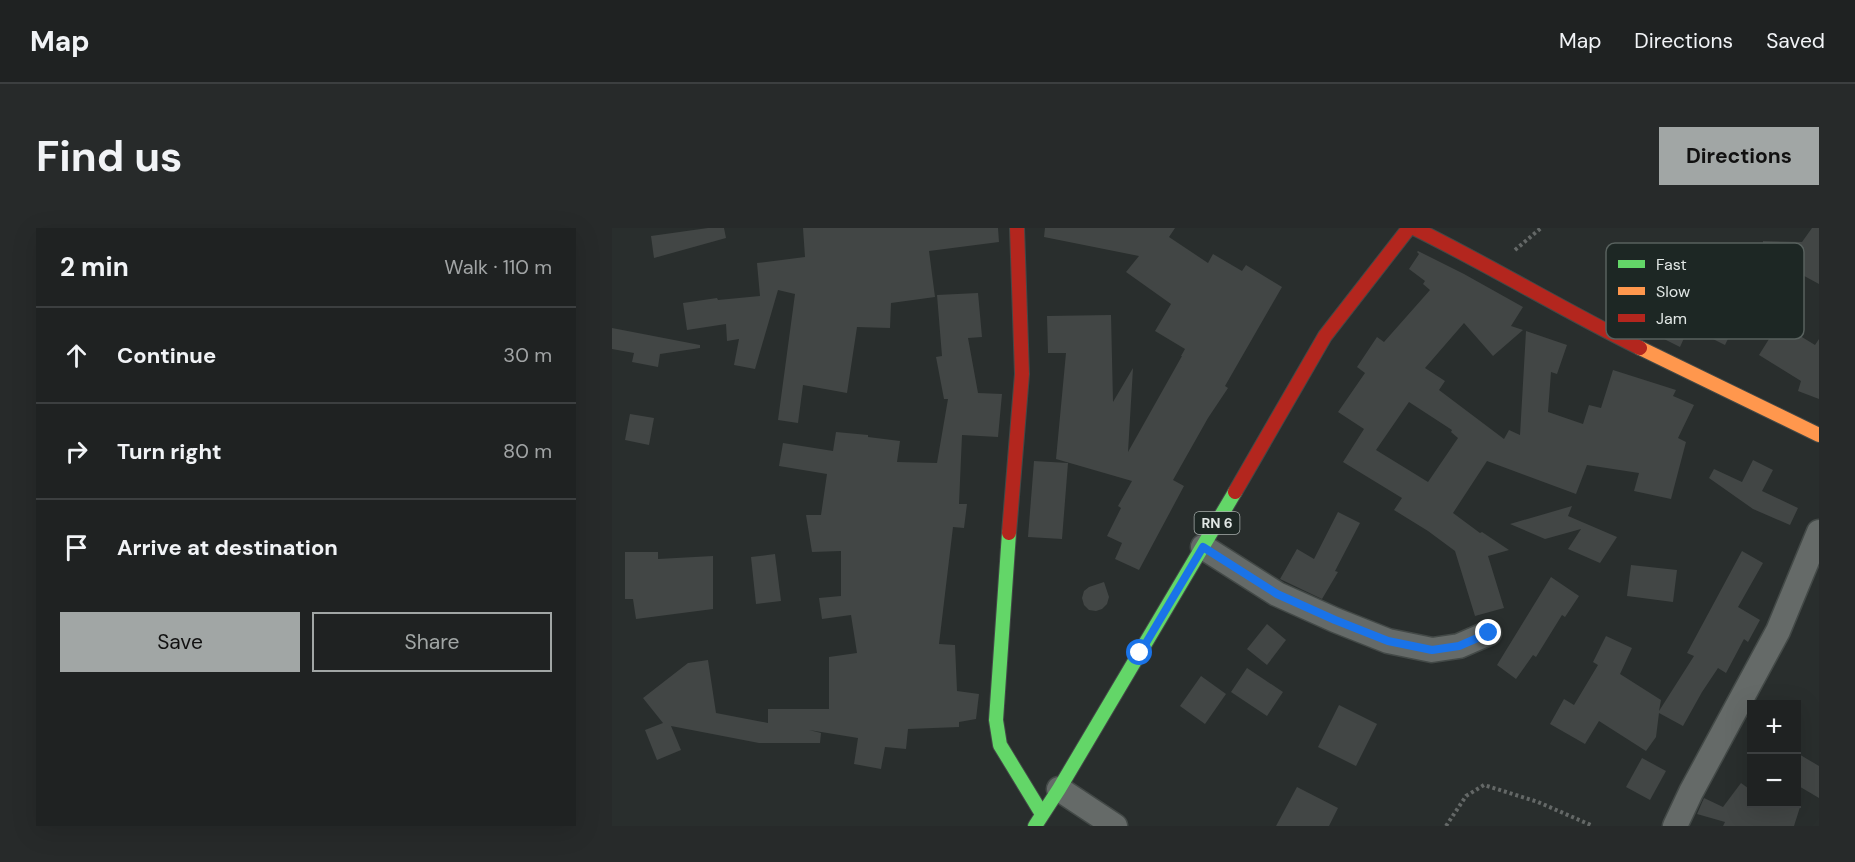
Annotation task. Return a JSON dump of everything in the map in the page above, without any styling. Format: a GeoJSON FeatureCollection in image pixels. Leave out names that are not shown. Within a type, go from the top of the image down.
{"type":"FeatureCollection","features":[{"type":"Feature","properties":{"kind":"street"},"geometry":{"type":"LineString","coordinates":[[1017,228],[1023,374],[996,720],[1000,745],[1038,820]]}},
{"type":"Feature","properties":{"kind":"street","name":"RN 6"},"geometry":{"type":"LineString","coordinates":[[1038,820],[1059,789],[1203,547],[1325,336],[1409,228]]}},
{"type":"Feature","properties":{"kind":"street"},"geometry":{"type":"LineString","coordinates":[[1414,228],[1473,257],[1606,331]]}},
{"type":"Feature","properties":{"kind":"street"},"geometry":{"type":"LineString","coordinates":[[1622,339],[1819,435]]}},
{"type":"Feature","properties":{"kind":"street"},"geometry":{"type":"LineString","coordinates":[[1675,826],[1690,792],[1778,631],[1819,532]]}},
{"type":"Feature","properties":{"kind":"street"},"geometry":{"type":"LineString","coordinates":[[1203,547],[1277,594],[1388,641],[1432,650],[1459,646],[1489,633]]}},
{"type":"Feature","properties":{"kind":"street"},"geometry":{"type":"LineString","coordinates":[[1059,789],[1115,826]]}},
{"type":"Feature","properties":{"kind":"path"},"geometry":{"type":"LineString","coordinates":[[1446,826],[1466,796],[1484,785],[1538,802],[1593,826]]}},
{"type":"Feature","properties":{"kind":"building"},"geometry":{"type":"Polygon","coordinates":[[[724,228],[726,238],[654,258],[651,236],[724,228]]]}},
{"type":"Feature","properties":{"kind":"building"},"geometry":{"type":"Polygon","coordinates":[[[803,228],[998,228],[999,242],[929,251],[935,297],[891,303],[890,328],[857,327],[847,393],[803,385],[798,423],[778,420],[795,294],[778,290],[755,369],[734,365],[739,339],[727,341],[726,324],[687,330],[683,303],[717,298],[718,300],[760,296],[757,263],[805,257],[803,228]]]}},
{"type":"Feature","properties":{"kind":"building"},"geometry":{"type":"Polygon","coordinates":[[[1045,228],[1175,228],[1169,237],[1208,263],[1213,254],[1242,271],[1246,265],[1282,287],[1225,386],[1228,388],[1173,480],[1184,486],[1139,570],[1115,559],[1122,543],[1107,536],[1121,508],[1118,506],[1132,481],[1056,459],[1066,353],[1048,353],[1047,316],[1111,315],[1113,402],[1133,368],[1128,452],[1185,349],[1155,331],[1171,304],[1126,272],[1139,256],[1044,237],[1045,228]]]}},
{"type":"Feature","properties":{"kind":"building"},"geometry":{"type":"Polygon","coordinates":[[[1812,228],[1819,228],[1819,284],[1804,276],[1804,243],[1763,243],[1763,241],[1802,242],[1812,228]]]}},
{"type":"Feature","properties":{"kind":"building"},"geometry":{"type":"Polygon","coordinates":[[[1417,252],[1464,274],[1523,307],[1511,326],[1523,330],[1493,356],[1464,323],[1425,368],[1445,381],[1439,390],[1504,439],[1509,430],[1520,435],[1526,331],[1567,345],[1557,374],[1551,372],[1548,412],[1583,424],[1589,405],[1601,408],[1613,370],[1676,390],[1673,396],[1694,405],[1678,438],[1686,442],[1671,499],[1634,491],[1639,473],[1587,465],[1576,494],[1487,461],[1453,513],[1480,533],[1482,532],[1509,550],[1488,556],[1504,608],[1475,616],[1455,551],[1394,510],[1402,498],[1343,462],[1364,429],[1338,412],[1365,373],[1357,367],[1377,337],[1384,342],[1430,290],[1423,284],[1425,281],[1409,269],[1419,254],[1417,252]],[[1409,402],[1376,450],[1428,482],[1458,438],[1451,432],[1452,430],[1409,402]]]}},
{"type":"Feature","properties":{"kind":"building"},"geometry":{"type":"Polygon","coordinates":[[[978,293],[982,337],[968,338],[978,393],[1002,394],[998,437],[962,435],[959,504],[967,504],[964,528],[953,527],[939,644],[955,645],[957,691],[979,694],[976,719],[959,722],[959,727],[908,729],[906,749],[885,747],[881,769],[854,764],[858,738],[809,730],[821,733],[820,743],[759,743],[671,726],[681,750],[657,760],[645,730],[663,723],[643,698],[688,663],[708,660],[716,713],[768,723],[768,709],[829,709],[829,657],[857,653],[851,615],[822,619],[819,598],[841,596],[841,551],[812,552],[806,515],[821,515],[827,474],[779,466],[783,443],[833,451],[836,432],[868,435],[868,437],[900,441],[897,462],[937,463],[948,399],[944,399],[936,357],[942,356],[937,295],[978,293]]]}},
{"type":"Feature","properties":{"kind":"building"},"geometry":{"type":"Polygon","coordinates":[[[612,328],[700,345],[700,348],[660,354],[658,367],[632,362],[634,353],[612,349],[612,328]]]}},
{"type":"Feature","properties":{"kind":"building"},"geometry":{"type":"Polygon","coordinates":[[[1804,338],[1815,345],[1819,339],[1819,399],[1798,391],[1801,381],[1759,355],[1769,339],[1804,338]]]}},
{"type":"Feature","properties":{"kind":"building"},"geometry":{"type":"Polygon","coordinates":[[[1664,339],[1684,339],[1680,347],[1664,339]]]}},
{"type":"Feature","properties":{"kind":"building"},"geometry":{"type":"Polygon","coordinates":[[[1713,339],[1728,339],[1725,345],[1713,339]]]}},
{"type":"Feature","properties":{"kind":"building"},"geometry":{"type":"Polygon","coordinates":[[[630,414],[654,418],[649,445],[625,440],[630,414]]]}},
{"type":"Feature","properties":{"kind":"building"},"geometry":{"type":"Polygon","coordinates":[[[1753,460],[1773,470],[1762,491],[1798,508],[1790,525],[1753,509],[1709,478],[1714,469],[1742,482],[1753,460]]]}},
{"type":"Feature","properties":{"kind":"building"},"geometry":{"type":"Polygon","coordinates":[[[1034,461],[1068,463],[1062,539],[1028,537],[1034,461]]]}},
{"type":"Feature","properties":{"kind":"building"},"geometry":{"type":"Polygon","coordinates":[[[1572,506],[1568,516],[1617,537],[1600,563],[1568,549],[1581,529],[1545,539],[1510,524],[1572,506]]]}},
{"type":"Feature","properties":{"kind":"building"},"geometry":{"type":"Polygon","coordinates":[[[1338,512],[1360,523],[1335,571],[1338,572],[1322,599],[1280,579],[1297,549],[1314,559],[1338,512]]]}},
{"type":"Feature","properties":{"kind":"building"},"geometry":{"type":"Polygon","coordinates":[[[1742,551],[1763,563],[1738,607],[1760,620],[1748,642],[1744,639],[1726,673],[1718,668],[1683,726],[1659,713],[1656,737],[1646,751],[1599,721],[1585,744],[1550,724],[1564,699],[1574,705],[1598,665],[1593,662],[1606,636],[1632,648],[1620,674],[1661,700],[1659,711],[1694,656],[1687,653],[1742,551]]]}},
{"type":"Feature","properties":{"kind":"building"},"geometry":{"type":"Polygon","coordinates":[[[625,552],[658,552],[658,559],[713,556],[713,609],[636,619],[633,599],[625,599],[625,552]]]}},
{"type":"Feature","properties":{"kind":"building"},"geometry":{"type":"Polygon","coordinates":[[[775,554],[781,601],[756,604],[751,557],[775,554]]]}},
{"type":"Feature","properties":{"kind":"building"},"geometry":{"type":"Polygon","coordinates":[[[1631,565],[1677,570],[1673,602],[1627,596],[1631,565]]]}},
{"type":"Feature","properties":{"kind":"building"},"geometry":{"type":"Polygon","coordinates":[[[1551,577],[1579,596],[1565,617],[1562,615],[1536,657],[1533,655],[1516,679],[1497,665],[1551,577]]]}},
{"type":"Feature","properties":{"kind":"building"},"geometry":{"type":"Polygon","coordinates":[[[1104,582],[1109,597],[1107,604],[1096,611],[1089,610],[1082,598],[1084,591],[1104,582]]]}},
{"type":"Feature","properties":{"kind":"building"},"geometry":{"type":"Polygon","coordinates":[[[1267,624],[1286,640],[1267,665],[1247,649],[1267,624]]]}},
{"type":"Feature","properties":{"kind":"building"},"geometry":{"type":"Polygon","coordinates":[[[1247,668],[1283,692],[1267,716],[1231,692],[1247,668]]]}},
{"type":"Feature","properties":{"kind":"building"},"geometry":{"type":"Polygon","coordinates":[[[1201,676],[1226,694],[1205,724],[1180,706],[1201,676]]]}},
{"type":"Feature","properties":{"kind":"building"},"geometry":{"type":"Polygon","coordinates":[[[1339,705],[1377,724],[1356,766],[1318,747],[1339,705]]]}},
{"type":"Feature","properties":{"kind":"building"},"geometry":{"type":"Polygon","coordinates":[[[1801,755],[1819,766],[1819,798],[1801,787],[1801,755]]]}},
{"type":"Feature","properties":{"kind":"building"},"geometry":{"type":"Polygon","coordinates":[[[1642,758],[1666,771],[1650,800],[1626,787],[1642,758]]]}},
{"type":"Feature","properties":{"kind":"building"},"geometry":{"type":"Polygon","coordinates":[[[1741,783],[1747,787],[1747,808],[1800,808],[1794,826],[1723,826],[1725,822],[1697,814],[1704,798],[1723,807],[1741,783]]]}},
{"type":"Feature","properties":{"kind":"building"},"geometry":{"type":"Polygon","coordinates":[[[1297,787],[1338,808],[1329,826],[1276,826],[1297,787]]]}},
{"type":"Feature","properties":{"kind":"traffic: fast"},"geometry":{"type":"LineString","coordinates":[[1035,826],[1235,492]]}},
{"type":"Feature","properties":{"kind":"traffic: fast"},"geometry":{"type":"LineString","coordinates":[[1009,533],[996,720],[1000,745],[1042,814]]}},
{"type":"Feature","properties":{"kind":"traffic: slow"},"geometry":{"type":"LineString","coordinates":[[1640,348],[1819,435]]}},
{"type":"Feature","properties":{"kind":"traffic: jam"},"geometry":{"type":"LineString","coordinates":[[1009,533],[1022,374],[1017,228]]}},
{"type":"Feature","properties":{"kind":"traffic: jam"},"geometry":{"type":"LineString","coordinates":[[1235,492],[1325,336],[1409,228]]}},
{"type":"Feature","properties":{"kind":"traffic: jam"},"geometry":{"type":"LineString","coordinates":[[1414,228],[1606,331]]}},
{"type":"Feature","properties":{"kind":"traffic: jam"},"geometry":{"type":"LineString","coordinates":[[1622,339],[1640,348]]}},
{"type":"Feature","properties":{"kind":"route"},"geometry":{"type":"LineString","coordinates":[[1140,653],[1203,547],[1277,594],[1388,641],[1432,650],[1459,646],[1489,633]]}}]}
